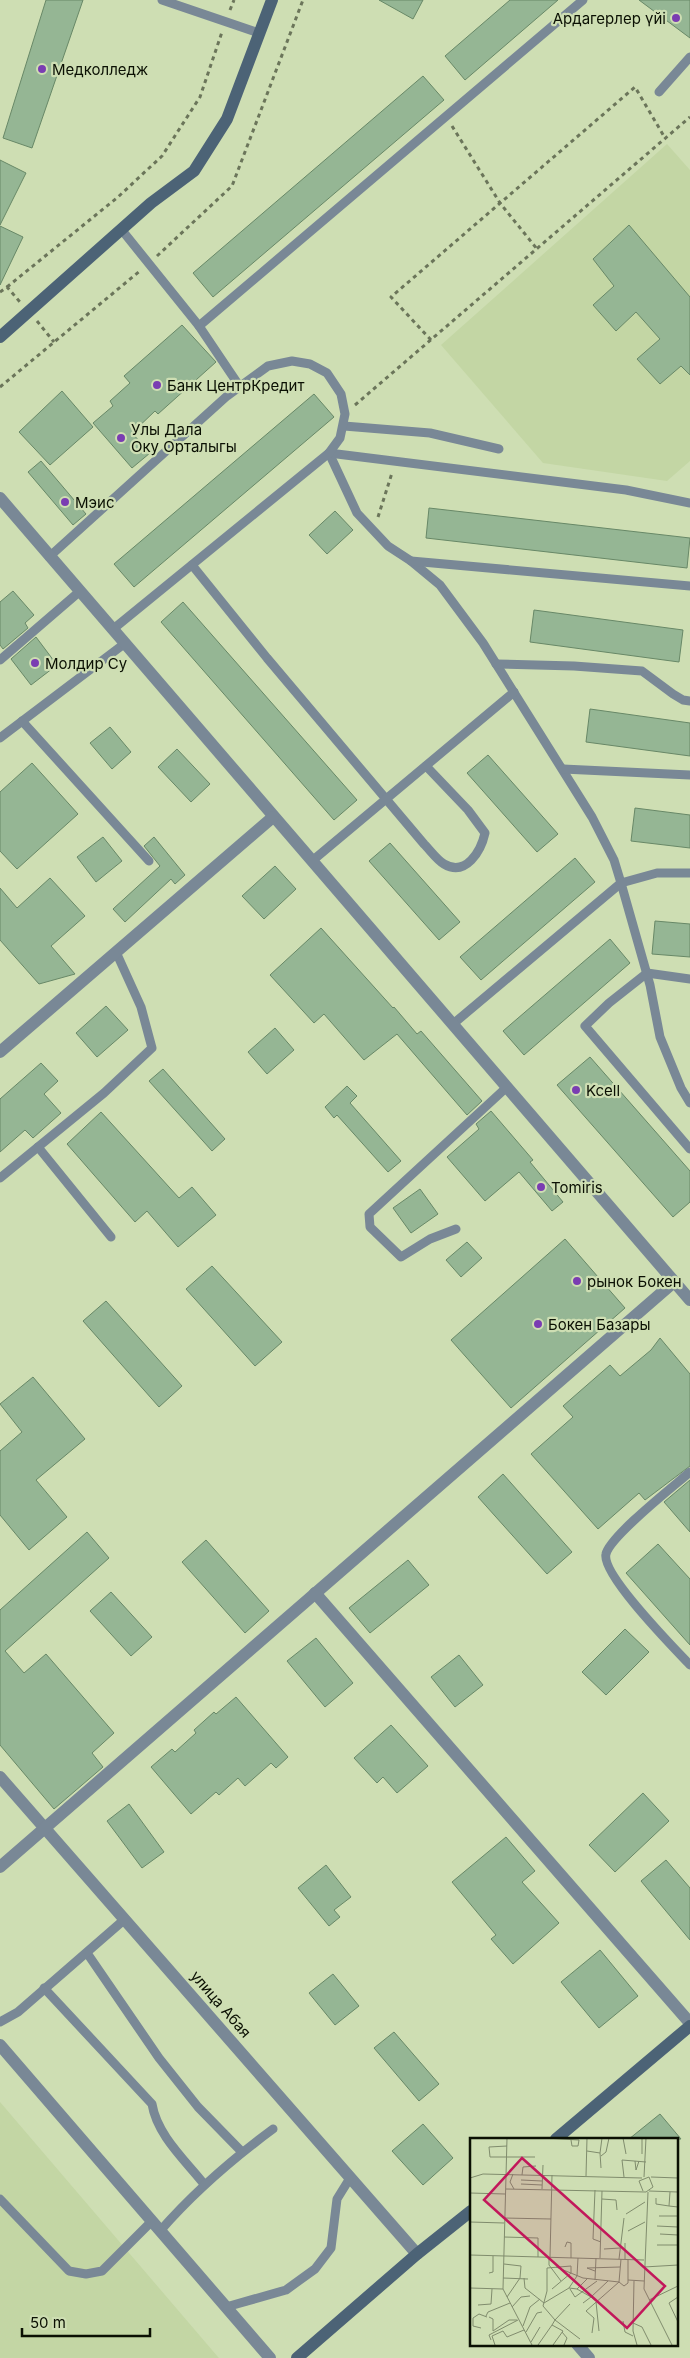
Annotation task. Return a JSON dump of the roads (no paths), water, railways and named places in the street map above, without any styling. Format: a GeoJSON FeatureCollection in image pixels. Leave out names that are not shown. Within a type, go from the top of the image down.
{"type":"FeatureCollection","features":[{"type":"Feature","properties":{"kind":"street"},"geometry":{"type":"LineString","coordinates":[[0,336],[151,203],[194,171],[227,119],[272,0]]}},
{"type":"Feature","properties":{"kind":"street"},"geometry":{"type":"LineString","coordinates":[[0,498],[48,557],[689,1298]]}},
{"type":"Feature","properties":{"kind":"street"},"geometry":{"type":"LineString","coordinates":[[0,1052],[273,817]]}},
{"type":"Feature","properties":{"kind":"street"},"geometry":{"type":"LineString","coordinates":[[0,1867],[674,1282]]}},
{"type":"Feature","properties":{"kind":"street"},"geometry":{"type":"LineString","coordinates":[[315,1593],[690,2024],[557,2138]]}},
{"type":"Feature","properties":{"kind":"street","name":"улица Абая"},"geometry":{"type":"LineString","coordinates":[[0,1777],[417,2254]]}},
{"type":"Feature","properties":{"kind":"street"},"geometry":{"type":"LineString","coordinates":[[0,2045],[270,2358]]}},
{"type":"Feature","properties":{"kind":"street"},"geometry":{"type":"LineString","coordinates":[[297,2358],[417,2254],[469,2217]]}},
{"type":"Feature","properties":{"kind":"street"},"geometry":{"type":"LineString","coordinates":[[579,2346],[589,2358]]}},
{"type":"Feature","properties":{"kind":"lane"},"geometry":{"type":"LineString","coordinates":[[162,0],[259,33]]}},
{"type":"Feature","properties":{"kind":"lane"},"geometry":{"type":"LineString","coordinates":[[198,326],[583,0]]}},
{"type":"Feature","properties":{"kind":"lane"},"geometry":{"type":"LineString","coordinates":[[660,92],[690,57]]}},
{"type":"Feature","properties":{"kind":"lane"},"geometry":{"type":"LineString","coordinates":[[122,229],[198,326],[240,387]]}},
{"type":"Feature","properties":{"kind":"lane"},"geometry":{"type":"LineString","coordinates":[[48,557],[240,387],[268,366],[292,361],[310,364],[326,374],[341,394],[345,414],[340,438],[329,453],[112,630]]}},
{"type":"Feature","properties":{"kind":"lane"},"geometry":{"type":"LineString","coordinates":[[344,426],[430,433],[499,449]]}},
{"type":"Feature","properties":{"kind":"lane"},"geometry":{"type":"LineString","coordinates":[[329,453],[626,490],[690,504]]}},
{"type":"Feature","properties":{"kind":"lane"},"geometry":{"type":"LineString","coordinates":[[329,453],[357,513],[388,546],[411,561],[440,585],[514,692],[563,769],[600,834],[614,860],[621,883],[647,974],[660,1037],[681,1088],[690,1103]]}},
{"type":"Feature","properties":{"kind":"lane"},"geometry":{"type":"LineString","coordinates":[[411,561],[690,586]]}},
{"type":"Feature","properties":{"kind":"lane"},"geometry":{"type":"LineString","coordinates":[[192,565],[267,658],[424,844],[444,864],[456,868],[470,862],[482,846],[484,833],[468,810],[426,766]]}},
{"type":"Feature","properties":{"kind":"lane"},"geometry":{"type":"LineString","coordinates":[[0,660],[79,592]]}},
{"type":"Feature","properties":{"kind":"lane"},"geometry":{"type":"LineString","coordinates":[[0,738],[124,644]]}},
{"type":"Feature","properties":{"kind":"lane"},"geometry":{"type":"LineString","coordinates":[[496,664],[574,666],[642,671],[673,694],[683,700],[690,701]]}},
{"type":"Feature","properties":{"kind":"lane"},"geometry":{"type":"LineString","coordinates":[[312,861],[514,692]]}},
{"type":"Feature","properties":{"kind":"lane"},"geometry":{"type":"LineString","coordinates":[[22,721],[150,860]]}},
{"type":"Feature","properties":{"kind":"lane"},"geometry":{"type":"LineString","coordinates":[[563,769],[690,775]]}},
{"type":"Feature","properties":{"kind":"lane"},"geometry":{"type":"LineString","coordinates":[[453,1024],[621,883],[657,873],[690,873]]}},
{"type":"Feature","properties":{"kind":"lane"},"geometry":{"type":"LineString","coordinates":[[0,1178],[104,1093],[152,1048],[141,1007],[116,952]]}},
{"type":"Feature","properties":{"kind":"lane"},"geometry":{"type":"LineString","coordinates":[[690,979],[647,974],[609,1003],[585,1026],[690,1149]]}},
{"type":"Feature","properties":{"kind":"lane"},"geometry":{"type":"LineString","coordinates":[[456,1230],[430,1239],[401,1257],[370,1227],[369,1214],[507,1087]]}},
{"type":"Feature","properties":{"kind":"lane"},"geometry":{"type":"LineString","coordinates":[[38,1147],[110,1237]]}},
{"type":"Feature","properties":{"kind":"lane"},"geometry":{"type":"LineString","coordinates":[[690,1472],[621,1534],[607,1550],[605,1557],[609,1570],[624,1590],[690,1665]]}},
{"type":"Feature","properties":{"kind":"lane"},"geometry":{"type":"LineString","coordinates":[[0,2022],[18,2012],[125,1919]]}},
{"type":"Feature","properties":{"kind":"lane"},"geometry":{"type":"LineString","coordinates":[[87,1953],[159,2058],[198,2107],[242,2152]]}},
{"type":"Feature","properties":{"kind":"lane"},"geometry":{"type":"LineString","coordinates":[[44,1988],[152,2104],[154,2118],[161,2131],[204,2184]]}},
{"type":"Feature","properties":{"kind":"lane"},"geometry":{"type":"LineString","coordinates":[[0,2199],[69,2271],[86,2274],[102,2271],[242,2152],[273,2129]]}},
{"type":"Feature","properties":{"kind":"lane"},"geometry":{"type":"LineString","coordinates":[[226,2307],[286,2290],[315,2269],[331,2248],[337,2198],[350,2178]]}},
{"type":"Feature","properties":{"kind":"place","name":"Ардагерлер үйі"},"geometry":{"type":"Point","coordinates":[676,18]}},
{"type":"Feature","properties":{"kind":"place","name":"Медколледж"},"geometry":{"type":"Point","coordinates":[42,69]}},
{"type":"Feature","properties":{"kind":"place","name":"Банк ЦентрКредит"},"geometry":{"type":"Point","coordinates":[157,385]}},
{"type":"Feature","properties":{"kind":"place","name":"Улы Дала Оку Орталыгы"},"geometry":{"type":"Point","coordinates":[121,438]}},
{"type":"Feature","properties":{"kind":"place","name":"Мэис"},"geometry":{"type":"Point","coordinates":[65,502]}},
{"type":"Feature","properties":{"kind":"place","name":"Молдир Су"},"geometry":{"type":"Point","coordinates":[35,663]}},
{"type":"Feature","properties":{"kind":"place","name":"Kcell"},"geometry":{"type":"Point","coordinates":[576,1090]}},
{"type":"Feature","properties":{"kind":"place","name":"Tomiris"},"geometry":{"type":"Point","coordinates":[541,1187]}},
{"type":"Feature","properties":{"kind":"place","name":"рынок Бокен"},"geometry":{"type":"Point","coordinates":[577,1281]}},
{"type":"Feature","properties":{"kind":"place","name":"Бокен Базары"},"geometry":{"type":"Point","coordinates":[538,1324]}}]}
